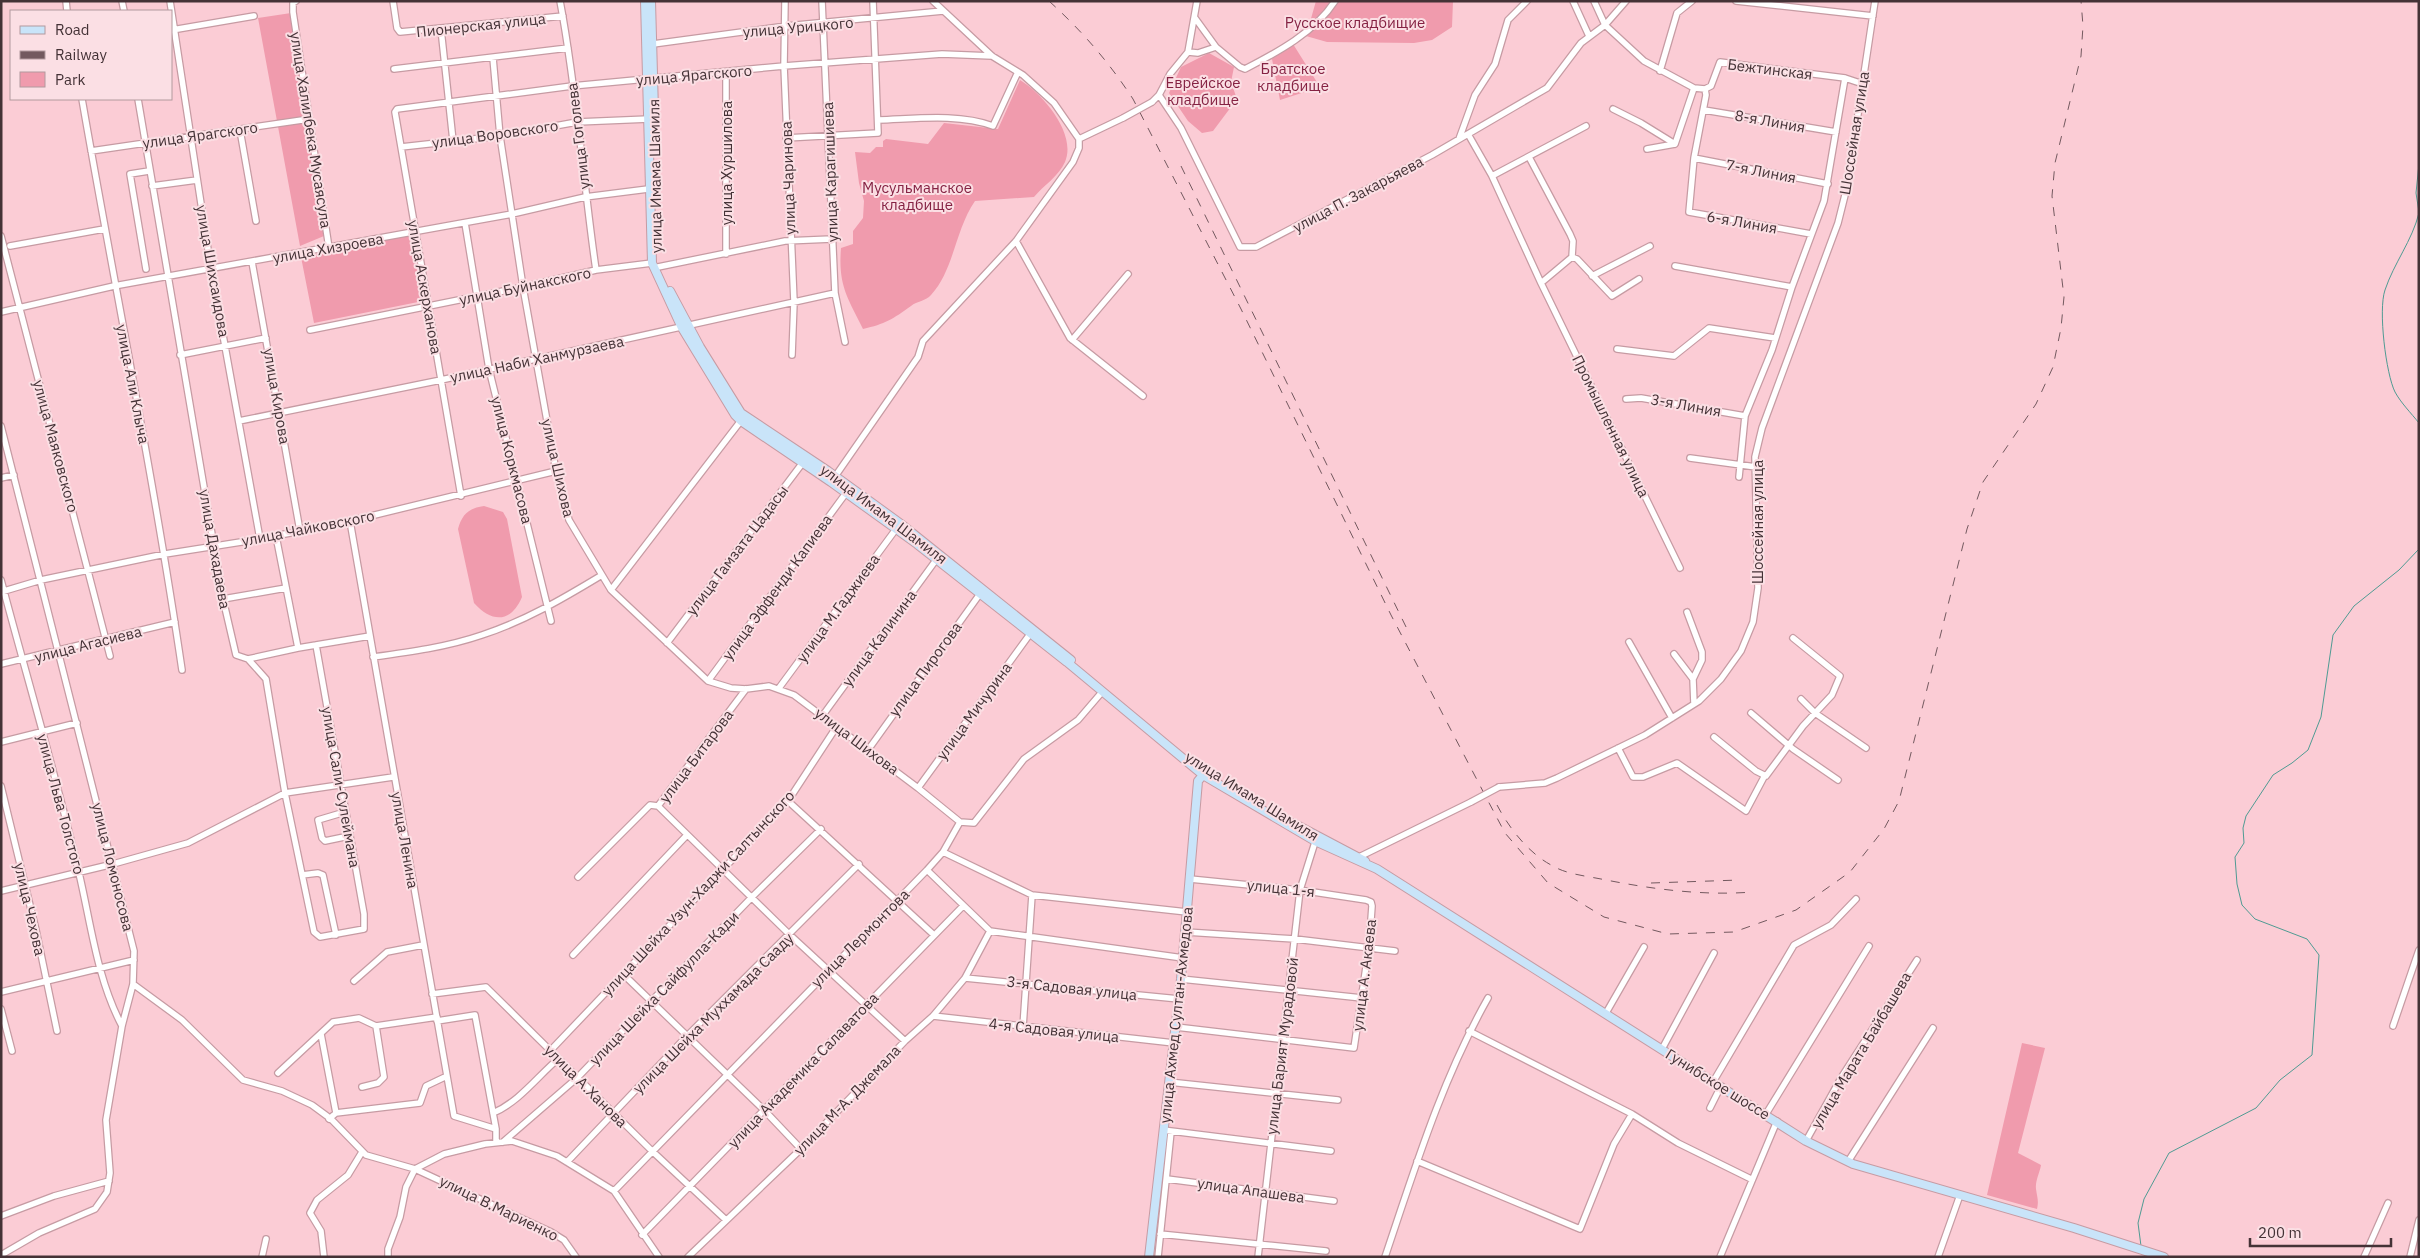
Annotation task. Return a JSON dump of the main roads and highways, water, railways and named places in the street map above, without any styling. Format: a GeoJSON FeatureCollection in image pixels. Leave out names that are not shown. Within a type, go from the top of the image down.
{"type":"FeatureCollection","features":[{"type":"Feature","properties":{"kind":"main road","name":"улица Имама Шамиля"},"geometry":{"type":"LineString","coordinates":[[645,1],[651,79],[655,265],[685,327],[734,415],[743,418],[807,457],[846,493],[981,591],[1030,634],[1203,775],[1316,839],[1358,859]]}},
{"type":"Feature","properties":{"kind":"main road","name":"улица Имама Шамиля"},"geometry":{"type":"LineString","coordinates":[[651,1],[653,44],[649,119],[653,188]]}},
{"type":"Feature","properties":{"kind":"main road","name":"улица Имама Шамиля"},"geometry":{"type":"LineString","coordinates":[[743,418],[833,479],[981,591],[1200,767],[1316,839]]}},
{"type":"Feature","properties":{"kind":"main road","name":"улица Ахмед Султан-Ахмедова"},"geometry":{"type":"LineString","coordinates":[[1149,1257],[1167,1131],[1169,1082],[1186,932],[1198,781],[1203,775]]}},
{"type":"Feature","properties":{"kind":"main road","name":"Гунибское шоссе"},"geometry":{"type":"LineString","coordinates":[[1358,859],[1824,1151],[1960,1195],[2110,1239],[2164,1257]]}},
{"type":"Feature","properties":{"kind":"waterway"},"geometry":{"type":"LineString","coordinates":[[2419,164],[2416,193],[2419,212]]}},
{"type":"Feature","properties":{"kind":"waterway"},"geometry":{"type":"LineString","coordinates":[[2419,213],[2412,233],[2385,290],[2382,312],[2386,357],[2392,383],[2400,400],[2419,423]]}},
{"type":"Feature","properties":{"kind":"waterway"},"geometry":{"type":"LineString","coordinates":[[2141,1246],[2138,1223],[2144,1199],[2169,1153],[2256,1108],[2280,1080],[2312,1055],[2319,955],[2307,939],[2255,919],[2242,905],[2237,884],[2235,857],[2244,843],[2243,828],[2246,816],[2273,775],[2308,750],[2321,717],[2333,635],[2354,606],[2399,570],[2419,549]]}},
{"type":"Feature","properties":{"kind":"railway"},"geometry":{"type":"LineString","coordinates":[[1049,1],[1094,47],[1133,99],[1241,309],[1391,615],[1505,833],[1548,883],[1604,917],[1668,934],[1734,932],[1796,910],[1850,872],[1884,829],[1899,801],[1967,529],[1983,482],[2036,404],[2053,367],[2061,328],[2064,297],[2052,196],[2055,163],[2081,56],[2083,26],[2081,1]]}},
{"type":"Feature","properties":{"kind":"railway"},"geometry":{"type":"LineString","coordinates":[[1181,166],[1409,633]]}},
{"type":"Feature","properties":{"kind":"railway"},"geometry":{"type":"LineString","coordinates":[[1497,805],[1507,823],[1520,840],[1536,855],[1558,869],[1620,883],[1658,889],[1715,893],[1753,892]]}},
{"type":"Feature","properties":{"kind":"railway"},"geometry":{"type":"LineString","coordinates":[[1651,883],[1740,880]]}},
{"type":"Feature","properties":{"kind":"park label","name":"Русское кладбищие"},"geometry":{"type":"Point","coordinates":[1355,22]}},
{"type":"Feature","properties":{"kind":"park label","name":"Братское кладбище"},"geometry":{"type":"Point","coordinates":[1293,76]}},
{"type":"Feature","properties":{"kind":"park label","name":"Еврейское кладбище"},"geometry":{"type":"Point","coordinates":[1203,90]}},
{"type":"Feature","properties":{"kind":"park label","name":"Мусульманское кладбище"},"geometry":{"type":"Point","coordinates":[917,196]}}]}
